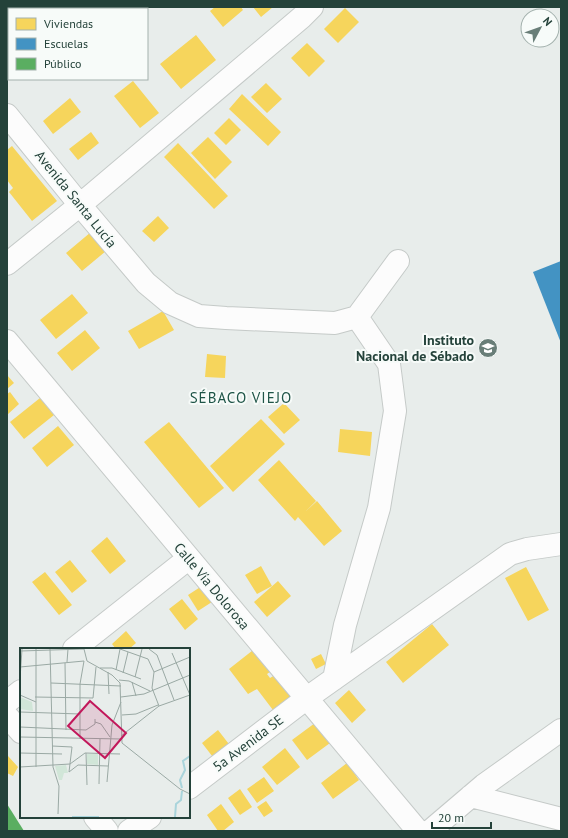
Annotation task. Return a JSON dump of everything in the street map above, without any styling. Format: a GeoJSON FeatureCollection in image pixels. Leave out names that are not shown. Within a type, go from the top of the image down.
{"type":"FeatureCollection","features":[{"type":"Feature","properties":{"kind":"street"},"geometry":{"type":"LineString","coordinates":[[7,264],[80,205],[302,10]]}},
{"type":"Feature","properties":{"kind":"street","name":"Avenida Santa Lucía"},"geometry":{"type":"LineString","coordinates":[[7,115],[146,283],[170,303],[199,316],[335,323],[357,317]]}},
{"type":"Feature","properties":{"kind":"street"},"geometry":{"type":"LineString","coordinates":[[334,679],[345,625],[379,508],[395,411],[389,364],[357,317],[398,261]]}},
{"type":"Feature","properties":{"kind":"street","name":"Calle Vía Dolorosa"},"geometry":{"type":"LineString","coordinates":[[7,341],[418,831]]}},
{"type":"Feature","properties":{"kind":"street","name":"5a Avenida SE"},"geometry":{"type":"LineString","coordinates":[[190,787],[307,698],[510,554],[561,544]]}},
{"type":"Feature","properties":{"kind":"street"},"geometry":{"type":"LineString","coordinates":[[75,648],[189,558]]}},
{"type":"Feature","properties":{"kind":"street"},"geometry":{"type":"LineString","coordinates":[[7,702],[20,692]]}},
{"type":"Feature","properties":{"kind":"street"},"geometry":{"type":"LineString","coordinates":[[7,716],[20,731]]}},
{"type":"Feature","properties":{"kind":"street"},"geometry":{"type":"LineString","coordinates":[[430,831],[471,796],[561,730]]}},
{"type":"Feature","properties":{"kind":"street"},"geometry":{"type":"LineString","coordinates":[[471,796],[561,819]]}},
{"type":"Feature","properties":{"kind":"street"},"geometry":{"type":"LineString","coordinates":[[96,818],[107,831]]}},
{"type":"Feature","properties":{"kind":"street"},"geometry":{"type":"LineString","coordinates":[[129,831],[148,818]]}},
{"type":"Feature","properties":{"kind":"building: Viviendas"},"geometry":{"type":"Polygon","coordinates":[[[16,7],[49,7],[48,8],[16,7]]]}},
{"type":"Feature","properties":{"kind":"building: Viviendas"},"geometry":{"type":"Polygon","coordinates":[[[215,7],[241,7],[243,10],[223,27],[210,11],[215,7]]]}},
{"type":"Feature","properties":{"kind":"building: Viviendas"},"geometry":{"type":"Polygon","coordinates":[[[253,7],[273,7],[261,17],[253,7]]]}},
{"type":"Feature","properties":{"kind":"building: Viviendas"},"geometry":{"type":"Polygon","coordinates":[[[345,8],[359,22],[338,43],[324,29],[345,8]]]}},
{"type":"Feature","properties":{"kind":"building: Viviendas"},"geometry":{"type":"Polygon","coordinates":[[[196,35],[216,60],[181,89],[160,64],[196,35]]]}},
{"type":"Feature","properties":{"kind":"building: Viviendas"},"geometry":{"type":"Polygon","coordinates":[[[8,38],[7,78],[7,39],[8,38]]]}},
{"type":"Feature","properties":{"kind":"building: Viviendas"},"geometry":{"type":"Polygon","coordinates":[[[307,43],[325,61],[309,77],[291,58],[307,43]]]}},
{"type":"Feature","properties":{"kind":"building: Viviendas"},"geometry":{"type":"Polygon","coordinates":[[[133,81],[159,113],[140,128],[114,96],[133,81]]]}},
{"type":"Feature","properties":{"kind":"building: Viviendas"},"geometry":{"type":"Polygon","coordinates":[[[266,83],[282,99],[267,113],[251,97],[266,83]]]}},
{"type":"Feature","properties":{"kind":"building: Viviendas"},"geometry":{"type":"Polygon","coordinates":[[[242,94],[281,132],[268,146],[229,109],[242,94]]]}},
{"type":"Feature","properties":{"kind":"building: Viviendas"},"geometry":{"type":"Polygon","coordinates":[[[70,98],[81,112],[53,134],[43,121],[70,98]]]}},
{"type":"Feature","properties":{"kind":"building: Viviendas"},"geometry":{"type":"Polygon","coordinates":[[[229,118],[241,130],[226,145],[214,133],[229,118]]]}},
{"type":"Feature","properties":{"kind":"building: Viviendas"},"geometry":{"type":"Polygon","coordinates":[[[91,132],[99,143],[78,160],[69,149],[91,132]]]}},
{"type":"Feature","properties":{"kind":"building: Viviendas"},"geometry":{"type":"Polygon","coordinates":[[[208,137],[232,162],[215,179],[191,153],[208,137]]]}},
{"type":"Feature","properties":{"kind":"building: Viviendas"},"geometry":{"type":"Polygon","coordinates":[[[178,143],[228,196],[214,209],[164,157],[178,143]]]}},
{"type":"Feature","properties":{"kind":"building: Viviendas"},"geometry":{"type":"Polygon","coordinates":[[[12,146],[57,201],[32,221],[9,192],[13,188],[7,180],[7,150],[12,146]]]}},
{"type":"Feature","properties":{"kind":"building: Viviendas"},"geometry":{"type":"Polygon","coordinates":[[[158,216],[169,228],[154,242],[142,231],[158,216]]]}},
{"type":"Feature","properties":{"kind":"building: Viviendas"},"geometry":{"type":"Polygon","coordinates":[[[91,232],[106,251],[82,271],[66,253],[91,232]]]}},
{"type":"Feature","properties":{"kind":"building: Viviendas"},"geometry":{"type":"Polygon","coordinates":[[[72,294],[88,313],[56,339],[40,320],[72,294]]]}},
{"type":"Feature","properties":{"kind":"building: Viviendas"},"geometry":{"type":"Polygon","coordinates":[[[163,311],[174,330],[139,349],[128,331],[163,311]]]}},
{"type":"Feature","properties":{"kind":"building: Viviendas"},"geometry":{"type":"Polygon","coordinates":[[[85,330],[100,348],[72,371],[57,353],[85,330]]]}},
{"type":"Feature","properties":{"kind":"building: Viviendas"},"geometry":{"type":"Polygon","coordinates":[[[207,354],[226,356],[225,378],[205,377],[207,354]]]}},
{"type":"Feature","properties":{"kind":"building: Viviendas"},"geometry":{"type":"Polygon","coordinates":[[[7,375],[14,383],[7,389],[7,375]]]}},
{"type":"Feature","properties":{"kind":"building: Viviendas"},"geometry":{"type":"Polygon","coordinates":[[[10,392],[19,404],[7,415],[7,394],[10,392]]]}},
{"type":"Feature","properties":{"kind":"building: Viviendas"},"geometry":{"type":"Polygon","coordinates":[[[40,398],[54,415],[24,439],[10,422],[40,398]]]}},
{"type":"Feature","properties":{"kind":"building: Viviendas"},"geometry":{"type":"Polygon","coordinates":[[[284,403],[300,420],[284,434],[268,417],[284,403]]]}},
{"type":"Feature","properties":{"kind":"building: Viviendas"},"geometry":{"type":"Polygon","coordinates":[[[261,419],[285,444],[233,492],[210,466],[261,419]]]}},
{"type":"Feature","properties":{"kind":"building: Viviendas"},"geometry":{"type":"Polygon","coordinates":[[[169,422],[224,488],[199,508],[144,442],[169,422]]]}},
{"type":"Feature","properties":{"kind":"building: Viviendas"},"geometry":{"type":"Polygon","coordinates":[[[58,426],[74,445],[47,467],[32,448],[58,426]]]}},
{"type":"Feature","properties":{"kind":"building: Viviendas"},"geometry":{"type":"Polygon","coordinates":[[[340,429],[372,432],[370,456],[338,452],[340,429]]]}},
{"type":"Feature","properties":{"kind":"building: Viviendas"},"geometry":{"type":"Polygon","coordinates":[[[279,460],[316,501],[305,512],[317,501],[342,531],[324,546],[298,517],[295,521],[258,480],[279,460]]]}},
{"type":"Feature","properties":{"kind":"building: Viviendas"},"geometry":{"type":"Polygon","coordinates":[[[107,537],[126,561],[110,574],[91,551],[107,537]]]}},
{"type":"Feature","properties":{"kind":"building: Viviendas"},"geometry":{"type":"Polygon","coordinates":[[[70,560],[87,581],[72,593],[55,572],[70,560]]]}},
{"type":"Feature","properties":{"kind":"building: Viviendas"},"geometry":{"type":"Polygon","coordinates":[[[261,566],[272,586],[257,594],[245,575],[261,566]]]}},
{"type":"Feature","properties":{"kind":"building: Viviendas"},"geometry":{"type":"Polygon","coordinates":[[[526,567],[549,610],[528,621],[505,578],[526,567]]]}},
{"type":"Feature","properties":{"kind":"building: Viviendas"},"geometry":{"type":"Polygon","coordinates":[[[45,572],[72,605],[59,615],[32,582],[45,572]]]}},
{"type":"Feature","properties":{"kind":"building: Viviendas"},"geometry":{"type":"Polygon","coordinates":[[[278,581],[291,596],[267,617],[254,602],[278,581]]]}},
{"type":"Feature","properties":{"kind":"building: Viviendas"},"geometry":{"type":"Polygon","coordinates":[[[205,584],[215,600],[198,611],[188,595],[205,584]]]}},
{"type":"Feature","properties":{"kind":"building: Viviendas"},"geometry":{"type":"Polygon","coordinates":[[[182,599],[198,619],[185,630],[169,609],[182,599]]]}},
{"type":"Feature","properties":{"kind":"building: Viviendas"},"geometry":{"type":"Polygon","coordinates":[[[432,624],[449,645],[403,683],[386,662],[432,624]]]}},
{"type":"Feature","properties":{"kind":"building: Viviendas"},"geometry":{"type":"Polygon","coordinates":[[[126,631],[136,643],[130,648],[115,648],[112,644],[126,631]]]}},
{"type":"Feature","properties":{"kind":"building: Viviendas"},"geometry":{"type":"Polygon","coordinates":[[[257,647],[274,669],[267,674],[270,678],[275,675],[294,700],[276,714],[257,689],[248,694],[229,669],[257,647]]]}},
{"type":"Feature","properties":{"kind":"building: Viviendas"},"geometry":{"type":"Polygon","coordinates":[[[321,654],[326,664],[316,669],[311,659],[321,654]]]}},
{"type":"Feature","properties":{"kind":"building: Viviendas"},"geometry":{"type":"Polygon","coordinates":[[[349,690],[366,710],[352,723],[335,703],[349,690]]]}},
{"type":"Feature","properties":{"kind":"building: Viviendas"},"geometry":{"type":"Polygon","coordinates":[[[315,723],[330,743],[307,760],[292,740],[315,723]]]}},
{"type":"Feature","properties":{"kind":"building: Viviendas"},"geometry":{"type":"Polygon","coordinates":[[[218,730],[232,748],[216,761],[202,743],[218,730]]]}},
{"type":"Feature","properties":{"kind":"building: Viviendas"},"geometry":{"type":"Polygon","coordinates":[[[285,748],[300,767],[277,785],[262,767],[285,748]]]}},
{"type":"Feature","properties":{"kind":"building: Viviendas"},"geometry":{"type":"Polygon","coordinates":[[[8,756],[18,767],[13,776],[7,773],[8,756]]]}},
{"type":"Feature","properties":{"kind":"building: Viviendas"},"geometry":{"type":"Polygon","coordinates":[[[347,763],[359,780],[333,799],[321,783],[347,763]]]}},
{"type":"Feature","properties":{"kind":"building: Viviendas"},"geometry":{"type":"Polygon","coordinates":[[[264,777],[274,791],[257,803],[247,789],[264,777]]]}},
{"type":"Feature","properties":{"kind":"building: Viviendas"},"geometry":{"type":"Polygon","coordinates":[[[240,789],[252,807],[240,815],[228,798],[240,789]]]}},
{"type":"Feature","properties":{"kind":"building: Viviendas"},"geometry":{"type":"Polygon","coordinates":[[[266,801],[273,811],[264,817],[257,807],[266,801]]]}},
{"type":"Feature","properties":{"kind":"building: Viviendas"},"geometry":{"type":"Polygon","coordinates":[[[221,804],[234,822],[223,831],[218,831],[207,815],[221,804]]]}},
{"type":"Feature","properties":{"kind":"building: Escuelas"},"geometry":{"type":"Polygon","coordinates":[[[561,261],[561,343],[533,272],[561,261]]]}},
{"type":"Feature","properties":{"kind":"building: Público"},"geometry":{"type":"Polygon","coordinates":[[[7,804],[24,831],[7,831],[7,804]]]}},
{"type":"Feature","properties":{"kind":"place","name":"Instituto Nacional de Sébado"},"geometry":{"type":"Point","coordinates":[488,348]}},
{"type":"Feature","properties":{"kind":"district","name":"SÉBACO VIEJO"},"geometry":{"type":"Point","coordinates":[241,398]}}]}
